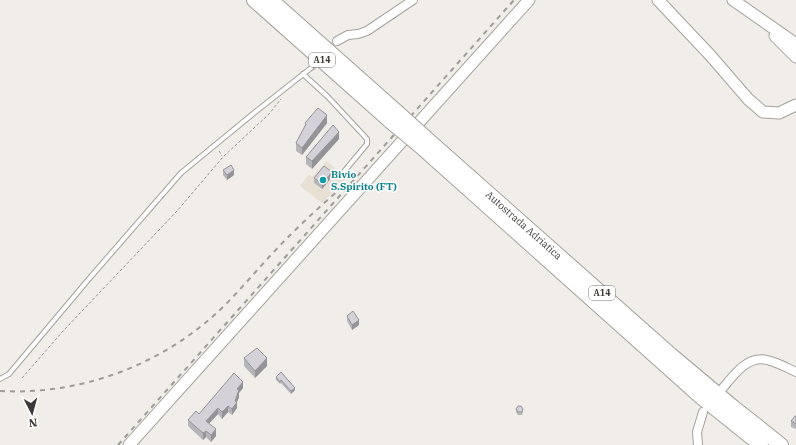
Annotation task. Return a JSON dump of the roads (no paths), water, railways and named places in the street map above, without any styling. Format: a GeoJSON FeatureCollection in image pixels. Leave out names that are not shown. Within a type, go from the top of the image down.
{"type":"FeatureCollection","features":[{"type":"Feature","properties":{"kind":"highway","name":"Autostrada Adriatica"},"geometry":{"type":"LineString","coordinates":[[254,0],[393,116]]}},
{"type":"Feature","properties":{"kind":"highway","name":"Autostrada Adriatica"},"geometry":{"type":"LineString","coordinates":[[271,0],[393,116],[701,397],[761,445]]}},
{"type":"Feature","properties":{"kind":"highway","name":"Autostrada Adriatica"},"geometry":{"type":"LineString","coordinates":[[422,142],[671,355],[781,445]]}},
{"type":"Feature","properties":{"kind":"main road"},"geometry":{"type":"LineString","coordinates":[[129,445],[529,0]]}},
{"type":"Feature","properties":{"kind":"main road"},"geometry":{"type":"LineString","coordinates":[[658,0],[710,55],[748,99],[763,112],[778,113],[796,105]]}},
{"type":"Feature","properties":{"kind":"main road"},"geometry":{"type":"LineString","coordinates":[[733,0],[796,44]]}},
{"type":"Feature","properties":{"kind":"main road"},"geometry":{"type":"LineString","coordinates":[[754,15],[796,57]]}},
{"type":"Feature","properties":{"kind":"street"},"geometry":{"type":"LineString","coordinates":[[337,41],[348,35],[367,31],[413,0]]}},
{"type":"Feature","properties":{"kind":"street"},"geometry":{"type":"LineString","coordinates":[[722,390],[740,368],[757,360],[765,359],[796,372]]}},
{"type":"Feature","properties":{"kind":"street"},"geometry":{"type":"LineString","coordinates":[[698,445],[698,432],[703,412]]}},
{"type":"Feature","properties":{"kind":"lane"},"geometry":{"type":"LineString","coordinates":[[0,379],[9,374],[181,173],[311,68]]}},
{"type":"Feature","properties":{"kind":"lane"},"geometry":{"type":"LineString","coordinates":[[303,74],[328,97],[367,139],[367,144],[342,174]]}},
{"type":"Feature","properties":{"kind":"tunnel"},"geometry":{"type":"LineString","coordinates":[[311,68],[337,41]]}},
{"type":"Feature","properties":{"kind":"railway"},"geometry":{"type":"LineString","coordinates":[[118,445],[514,0]]}},
{"type":"Feature","properties":{"kind":"railway"},"geometry":{"type":"LineString","coordinates":[[0,391],[55,389],[82,384],[135,366],[183,340],[214,315],[288,237],[340,189]]}},
{"type":"Feature","properties":{"kind":"place","name":"Bivio S.Spirito (FT)"},"geometry":{"type":"Point","coordinates":[323,180]}}]}
